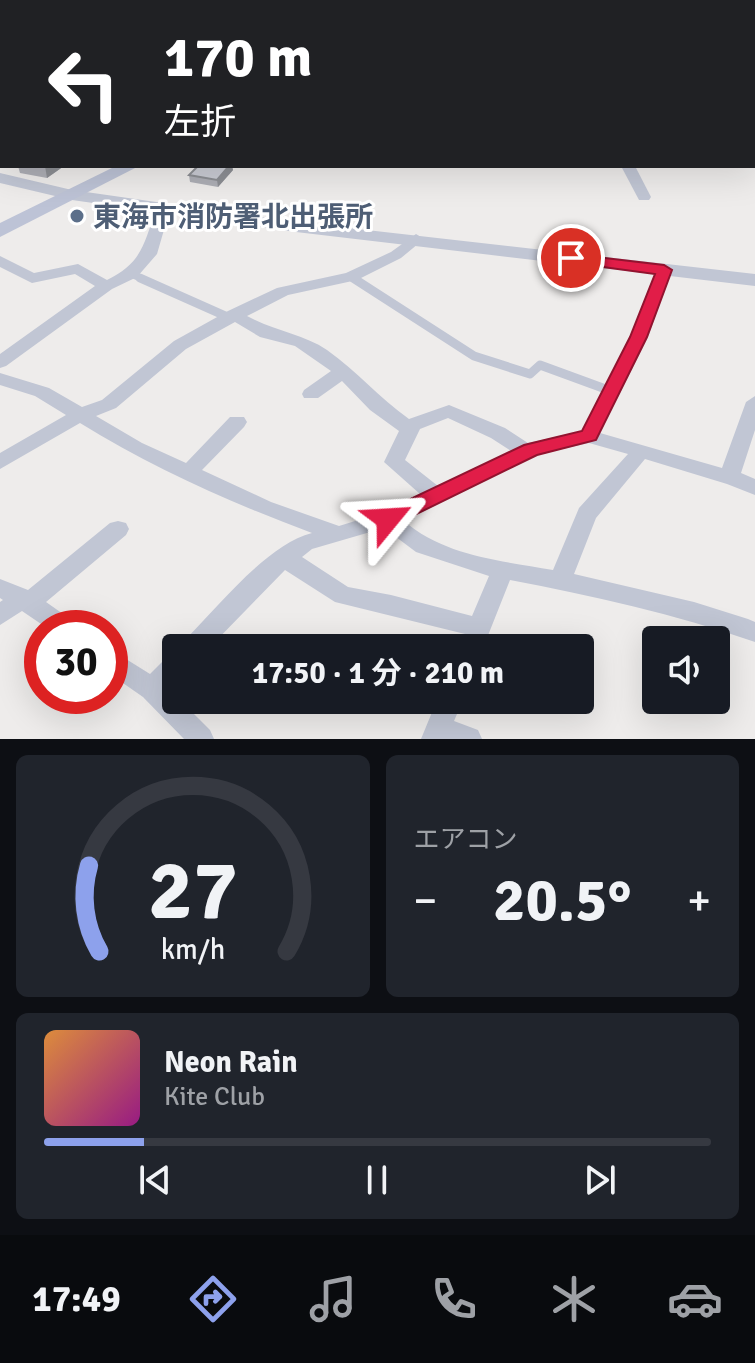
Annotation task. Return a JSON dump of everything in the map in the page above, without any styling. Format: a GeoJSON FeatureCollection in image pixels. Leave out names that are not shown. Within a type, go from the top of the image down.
{"type":"FeatureCollection","features":[{"type":"Feature","properties":{"kind":"main road"},"geometry":{"type":"LineString","coordinates":[[0,215],[92,168]]}},
{"type":"Feature","properties":{"kind":"main road"},"geometry":{"type":"LineString","coordinates":[[0,231],[126,168]]}},
{"type":"Feature","properties":{"kind":"street"},"geometry":{"type":"LineString","coordinates":[[629,168],[644,197]]}},
{"type":"Feature","properties":{"kind":"street"},"geometry":{"type":"LineString","coordinates":[[0,178],[72,195],[296,227],[755,280]]}},
{"type":"Feature","properties":{"kind":"street"},"geometry":{"type":"LineString","coordinates":[[0,362],[106,286],[131,274],[149,254],[163,209]]}},
{"type":"Feature","properties":{"kind":"street"},"geometry":{"type":"LineString","coordinates":[[0,462],[78,416],[109,404],[180,345],[232,316],[283,291],[351,277],[396,255],[416,239]]}},
{"type":"Feature","properties":{"kind":"street"},"geometry":{"type":"LineString","coordinates":[[0,261],[32,278],[78,269],[106,286]]}},
{"type":"Feature","properties":{"kind":"street"},"geometry":{"type":"LineString","coordinates":[[589,436],[639,337],[664,270]]}},
{"type":"Feature","properties":{"kind":"street"},"geometry":{"type":"LineString","coordinates":[[232,316],[266,333],[301,342],[342,372],[377,406],[408,426],[410,429],[394,462],[435,495]]}},
{"type":"Feature","properties":{"kind":"street"},"geometry":{"type":"LineString","coordinates":[[311,394],[342,372]]}},
{"type":"Feature","properties":{"kind":"street"},"geometry":{"type":"LineString","coordinates":[[0,379],[42,392],[135,448],[264,507],[338,534]]}},
{"type":"Feature","properties":{"kind":"street"},"geometry":{"type":"LineString","coordinates":[[729,477],[755,402]]}},
{"type":"Feature","properties":{"kind":"street"},"geometry":{"type":"LineString","coordinates":[[408,426],[449,411],[498,433],[527,452]]}},
{"type":"Feature","properties":{"kind":"street"},"geometry":{"type":"LineString","coordinates":[[190,471],[237,422]]}},
{"type":"Feature","properties":{"kind":"street"},"geometry":{"type":"LineString","coordinates":[[207,634],[270,569],[305,543],[388,519],[527,452],[589,436],[729,477],[755,488]]}},
{"type":"Feature","properties":{"kind":"street"},"geometry":{"type":"LineString","coordinates":[[560,580],[587,514],[636,458],[639,450]]}},
{"type":"Feature","properties":{"kind":"street"},"geometry":{"type":"LineString","coordinates":[[388,519],[432,549],[502,572],[560,580],[725,620],[755,632]]}},
{"type":"Feature","properties":{"kind":"street"},"geometry":{"type":"LineString","coordinates":[[0,615],[17,596],[118,529]]}},
{"type":"Feature","properties":{"kind":"street"},"geometry":{"type":"LineString","coordinates":[[285,558],[343,595],[391,604],[465,634]]}},
{"type":"Feature","properties":{"kind":"street"},"geometry":{"type":"LineString","coordinates":[[477,634],[502,572]]}},
{"type":"Feature","properties":{"kind":"street"},"geometry":{"type":"LineString","coordinates":[[17,596],[38,610]]}},
{"type":"Feature","properties":{"kind":"street"},"geometry":{"type":"LineString","coordinates":[[128,672],[152,689],[201,739]]}},
{"type":"Feature","properties":{"kind":"street"},"geometry":{"type":"LineString","coordinates":[[152,689],[162,679]]}},
{"type":"Feature","properties":{"kind":"street"},"geometry":{"type":"LineString","coordinates":[[444,714],[437,733],[469,739]]}},
{"type":"Feature","properties":{"kind":"lane"},"geometry":{"type":"LineString","coordinates":[[131,274],[232,316]]}},
{"type":"Feature","properties":{"kind":"lane"},"geometry":{"type":"LineString","coordinates":[[351,277],[474,356],[530,374],[540,365],[611,391]]}},
{"type":"Feature","properties":{"kind":"building"},"geometry":{"type":"Polygon","coordinates":[[[196,168],[227,168],[217,180],[189,175],[196,168]]]}},
{"type":"Feature","properties":{"kind":"place","name":"東海市消防署北出張所"},"geometry":{"type":"Point","coordinates":[77,216]}},
{"type":"Feature","properties":{"kind":"route"},"geometry":{"type":"LineString","coordinates":[[388,519],[531,449],[589,436],[639,337],[664,270],[571,258]]}}]}
